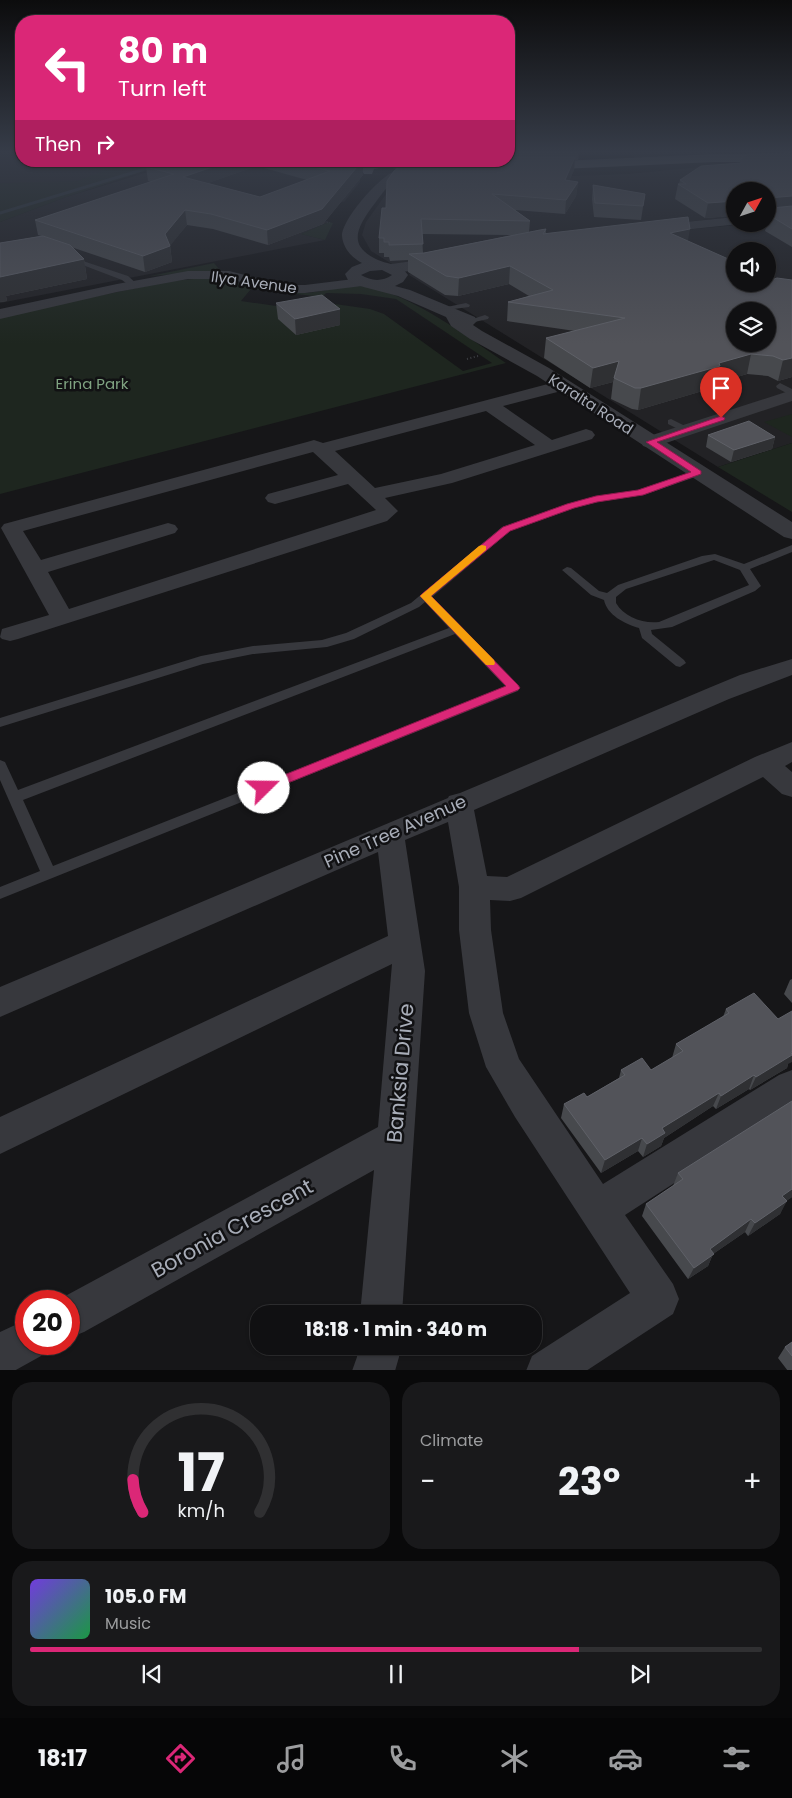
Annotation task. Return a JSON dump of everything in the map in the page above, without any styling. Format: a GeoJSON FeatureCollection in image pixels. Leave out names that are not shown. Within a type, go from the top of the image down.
{"type":"FeatureCollection","features":[{"type":"Feature","properties":{"kind":"street"},"geometry":{"type":"LineString","coordinates":[[344,216],[340,221],[336,240],[353,264],[360,278],[384,284],[393,272]]}},
{"type":"Feature","properties":{"kind":"street","name":"Karalta Road"},"geometry":{"type":"LineString","coordinates":[[359,216],[353,224],[350,233],[352,244],[360,256],[366,261],[393,272],[461,313]]}},
{"type":"Feature","properties":{"kind":"street"},"geometry":{"type":"LineString","coordinates":[[637,230],[726,221]]}},
{"type":"Feature","properties":{"kind":"street"},"geometry":{"type":"LineString","coordinates":[[360,278],[363,268],[393,272],[458,258]]}},
{"type":"Feature","properties":{"kind":"street","name":"Ilya Avenue"},"geometry":{"type":"LineString","coordinates":[[0,314],[133,284],[176,277],[229,275],[286,289],[304,289],[332,285],[360,278]]}},
{"type":"Feature","properties":{"kind":"street","name":"Karalta Road"},"geometry":{"type":"LineString","coordinates":[[360,278],[404,293],[441,310],[461,313]]}},
{"type":"Feature","properties":{"kind":"street","name":"Ilya Avenue"},"geometry":{"type":"LineString","coordinates":[[0,310],[105,288],[117,288]]}},
{"type":"Feature","properties":{"kind":"street","name":"Karalta Road"},"geometry":{"type":"LineString","coordinates":[[461,313],[457,322],[476,335],[544,372],[792,536]]}},
{"type":"Feature","properties":{"kind":"street"},"geometry":{"type":"LineString","coordinates":[[322,449],[563,385]]}},
{"type":"Feature","properties":{"kind":"street"},"geometry":{"type":"LineString","coordinates":[[650,442],[679,426],[788,391]]}},
{"type":"Feature","properties":{"kind":"street"},"geometry":{"type":"LineString","coordinates":[[489,404],[549,446]]}},
{"type":"Feature","properties":{"kind":"street"},"geometry":{"type":"LineString","coordinates":[[370,494],[445,479],[586,435]]}},
{"type":"Feature","properties":{"kind":"street"},"geometry":{"type":"LineString","coordinates":[[10,634],[62,618],[380,517],[388,511],[322,449],[314,446],[11,528],[62,618]]}},
{"type":"Feature","properties":{"kind":"street"},"geometry":{"type":"LineString","coordinates":[[275,498],[351,477]]}},
{"type":"Feature","properties":{"kind":"street"},"geometry":{"type":"LineString","coordinates":[[35,569],[168,529]]}},
{"type":"Feature","properties":{"kind":"street","name":"Pine Tree Avenue"},"geometry":{"type":"LineString","coordinates":[[0,1002],[459,803],[742,684],[792,667]]}},
{"type":"Feature","properties":{"kind":"street"},"geometry":{"type":"LineString","coordinates":[[474,887],[510,889],[792,751]]}},
{"type":"Feature","properties":{"kind":"street"},"geometry":{"type":"LineString","coordinates":[[765,764],[792,787]]}},
{"type":"Feature","properties":{"kind":"street"},"geometry":{"type":"LineString","coordinates":[[459,803],[474,887],[475,930],[486,1014],[504,1066],[658,1299],[546,1370]]}},
{"type":"Feature","properties":{"kind":"street","name":"Banksia Drive"},"geometry":{"type":"LineString","coordinates":[[382,1305],[409,971],[390,834]]}},
{"type":"Feature","properties":{"kind":"street"},"geometry":{"type":"LineString","coordinates":[[0,1136],[404,944]]}},
{"type":"Feature","properties":{"kind":"street"},"geometry":{"type":"LineString","coordinates":[[598,1209],[792,1086]]}},
{"type":"Feature","properties":{"kind":"street","name":"Boronia Crescent"},"geometry":{"type":"LineString","coordinates":[[80,1311],[395,1138]]}},
{"type":"Feature","properties":{"kind":"street"},"geometry":{"type":"LineString","coordinates":[[0,1355],[15,1347]]}},
{"type":"Feature","properties":{"kind":"street"},"geometry":{"type":"LineString","coordinates":[[373,1370],[378,1355]]}},
{"type":"Feature","properties":{"kind":"lane"},"geometry":{"type":"LineString","coordinates":[[57,254],[124,278],[133,284]]}},
{"type":"Feature","properties":{"kind":"lane"},"geometry":{"type":"LineString","coordinates":[[0,724],[201,660],[252,650],[323,644],[350,636],[415,605],[506,529],[571,506],[596,499],[640,493],[698,473]]}},
{"type":"Feature","properties":{"kind":"lane"},"geometry":{"type":"LineString","coordinates":[[744,568],[792,536]]}},
{"type":"Feature","properties":{"kind":"lane"},"geometry":{"type":"LineString","coordinates":[[706,558],[723,559],[744,568],[755,586],[668,624],[655,627],[644,626],[624,618],[613,609],[610,598],[622,588],[706,558]]}},
{"type":"Feature","properties":{"kind":"lane"},"geometry":{"type":"LineString","coordinates":[[567,570],[595,593],[610,598]]}},
{"type":"Feature","properties":{"kind":"lane"},"geometry":{"type":"LineString","coordinates":[[0,893],[514,688],[425,596]]}},
{"type":"Feature","properties":{"kind":"lane"},"geometry":{"type":"LineString","coordinates":[[644,626],[646,635],[680,663]]}},
{"type":"Feature","properties":{"kind":"lane"},"geometry":{"type":"LineString","coordinates":[[15,796],[457,629]]}},
{"type":"Feature","properties":{"kind":"lane"},"geometry":{"type":"LineString","coordinates":[[0,765],[49,874]]}},
{"type":"Feature","properties":{"kind":"path"},"geometry":{"type":"LineString","coordinates":[[321,221],[330,223]]}},
{"type":"Feature","properties":{"kind":"shaded area"},"geometry":{"type":"Polygon","coordinates":[[[16,216],[306,216],[329,222],[302,234],[325,240],[0,303],[0,222],[16,216]]]}},
{"type":"Feature","properties":{"kind":"shaded area"},"geometry":{"type":"Polygon","coordinates":[[[370,216],[726,216],[726,218],[589,231],[425,261],[392,264],[371,251],[362,235],[366,222],[370,216]]]}},
{"type":"Feature","properties":{"kind":"shaded area"},"geometry":{"type":"Polygon","coordinates":[[[792,220],[792,443],[718,467],[409,275],[411,273],[597,238],[726,226],[726,232],[776,232],[776,221],[792,220]]]}},
{"type":"Feature","properties":{"kind":"green space"},"geometry":{"type":"Polygon","coordinates":[[[0,216],[16,216],[0,222],[0,216]]]}},
{"type":"Feature","properties":{"kind":"green space"},"geometry":{"type":"Polygon","coordinates":[[[329,222],[333,223],[325,240],[301,234],[329,222]]]}},
{"type":"Feature","properties":{"kind":"green space"},"geometry":{"type":"Polygon","coordinates":[[[214,263],[219,269],[216,271],[150,276],[214,263]]]}},
{"type":"Feature","properties":{"kind":"green space","name":"Erina Park"},"geometry":{"type":"Polygon","coordinates":[[[205,278],[278,291],[303,293],[351,286],[385,291],[439,318],[506,363],[0,494],[0,316],[171,281],[205,278]],[[251,289],[241,301],[297,309],[314,301],[370,309],[384,314],[463,371],[492,363],[396,299],[361,294],[326,293],[322,297],[251,289]]]}},
{"type":"Feature","properties":{"kind":"green space"},"geometry":{"type":"Polygon","coordinates":[[[792,414],[792,437],[764,422],[792,414]]]}},
{"type":"Feature","properties":{"kind":"green space"},"geometry":{"type":"Polygon","coordinates":[[[792,443],[792,512],[718,467],[792,443]]]}},
{"type":"Feature","properties":{"kind":"building"},"geometry":{"type":"Polygon","coordinates":[[[47,216],[180,216],[165,234],[170,246],[143,256],[35,220],[47,216]]]}},
{"type":"Feature","properties":{"kind":"building"},"geometry":{"type":"Polygon","coordinates":[[[218,216],[304,216],[267,230],[218,216]]]}},
{"type":"Feature","properties":{"kind":"building"},"geometry":{"type":"Polygon","coordinates":[[[381,216],[523,216],[530,221],[421,219],[423,244],[389,245],[389,242],[384,242],[384,238],[379,238],[381,216]]]}},
{"type":"Feature","properties":{"kind":"building"},"geometry":{"type":"Polygon","coordinates":[[[776,216],[792,216],[792,229],[776,219],[776,216]]]}},
{"type":"Feature","properties":{"kind":"building"},"geometry":{"type":"Polygon","coordinates":[[[688,217],[690,229],[670,233],[726,258],[726,292],[776,292],[776,278],[792,280],[792,358],[783,360],[773,356],[751,354],[719,363],[720,366],[641,388],[635,388],[614,378],[619,361],[593,368],[546,338],[625,318],[508,302],[553,290],[510,266],[459,278],[446,276],[409,254],[424,253],[546,229],[543,234],[688,217]]]}},
{"type":"Feature","properties":{"kind":"building"},"geometry":{"type":"Polygon","coordinates":[[[43,236],[70,245],[84,259],[0,277],[0,243],[43,236]]]}},
{"type":"Feature","properties":{"kind":"building"},"geometry":{"type":"Polygon","coordinates":[[[322,295],[340,309],[295,319],[276,303],[310,297],[322,295]]]}},
{"type":"Feature","properties":{"kind":"building"},"geometry":{"type":"Polygon","coordinates":[[[749,421],[775,437],[734,450],[708,435],[749,421]]]}},
{"type":"Feature","properties":{"kind":"building"},"geometry":{"type":"Polygon","coordinates":[[[754,993],[778,1019],[792,1011],[792,1055],[756,1077],[754,1075],[721,1096],[719,1093],[662,1128],[665,1133],[647,1144],[642,1138],[605,1160],[564,1104],[584,1093],[587,1097],[625,1075],[621,1070],[642,1058],[651,1070],[683,1051],[676,1044],[729,1013],[726,1009],[754,993]]]}},
{"type":"Feature","properties":{"kind":"building"},"geometry":{"type":"Polygon","coordinates":[[[792,1101],[792,1189],[782,1196],[787,1201],[755,1223],[751,1219],[710,1249],[714,1254],[694,1268],[646,1204],[683,1179],[678,1173],[792,1101]]]}},
{"type":"Feature","properties":{"kind":"building"},"geometry":{"type":"Polygon","coordinates":[[[792,1342],[792,1356],[785,1347],[792,1342]]]}},
{"type":"Feature","properties":{"kind":"slow traffic"},"geometry":{"type":"LineString","coordinates":[[482,548],[450,577],[425,596],[490,663]]}},
{"type":"Feature","properties":{"kind":"route"},"geometry":{"type":"LineString","coordinates":[[264,788],[514,688],[425,596],[506,529],[571,506],[596,499],[640,493],[698,473],[650,442],[721,418]]}}]}
